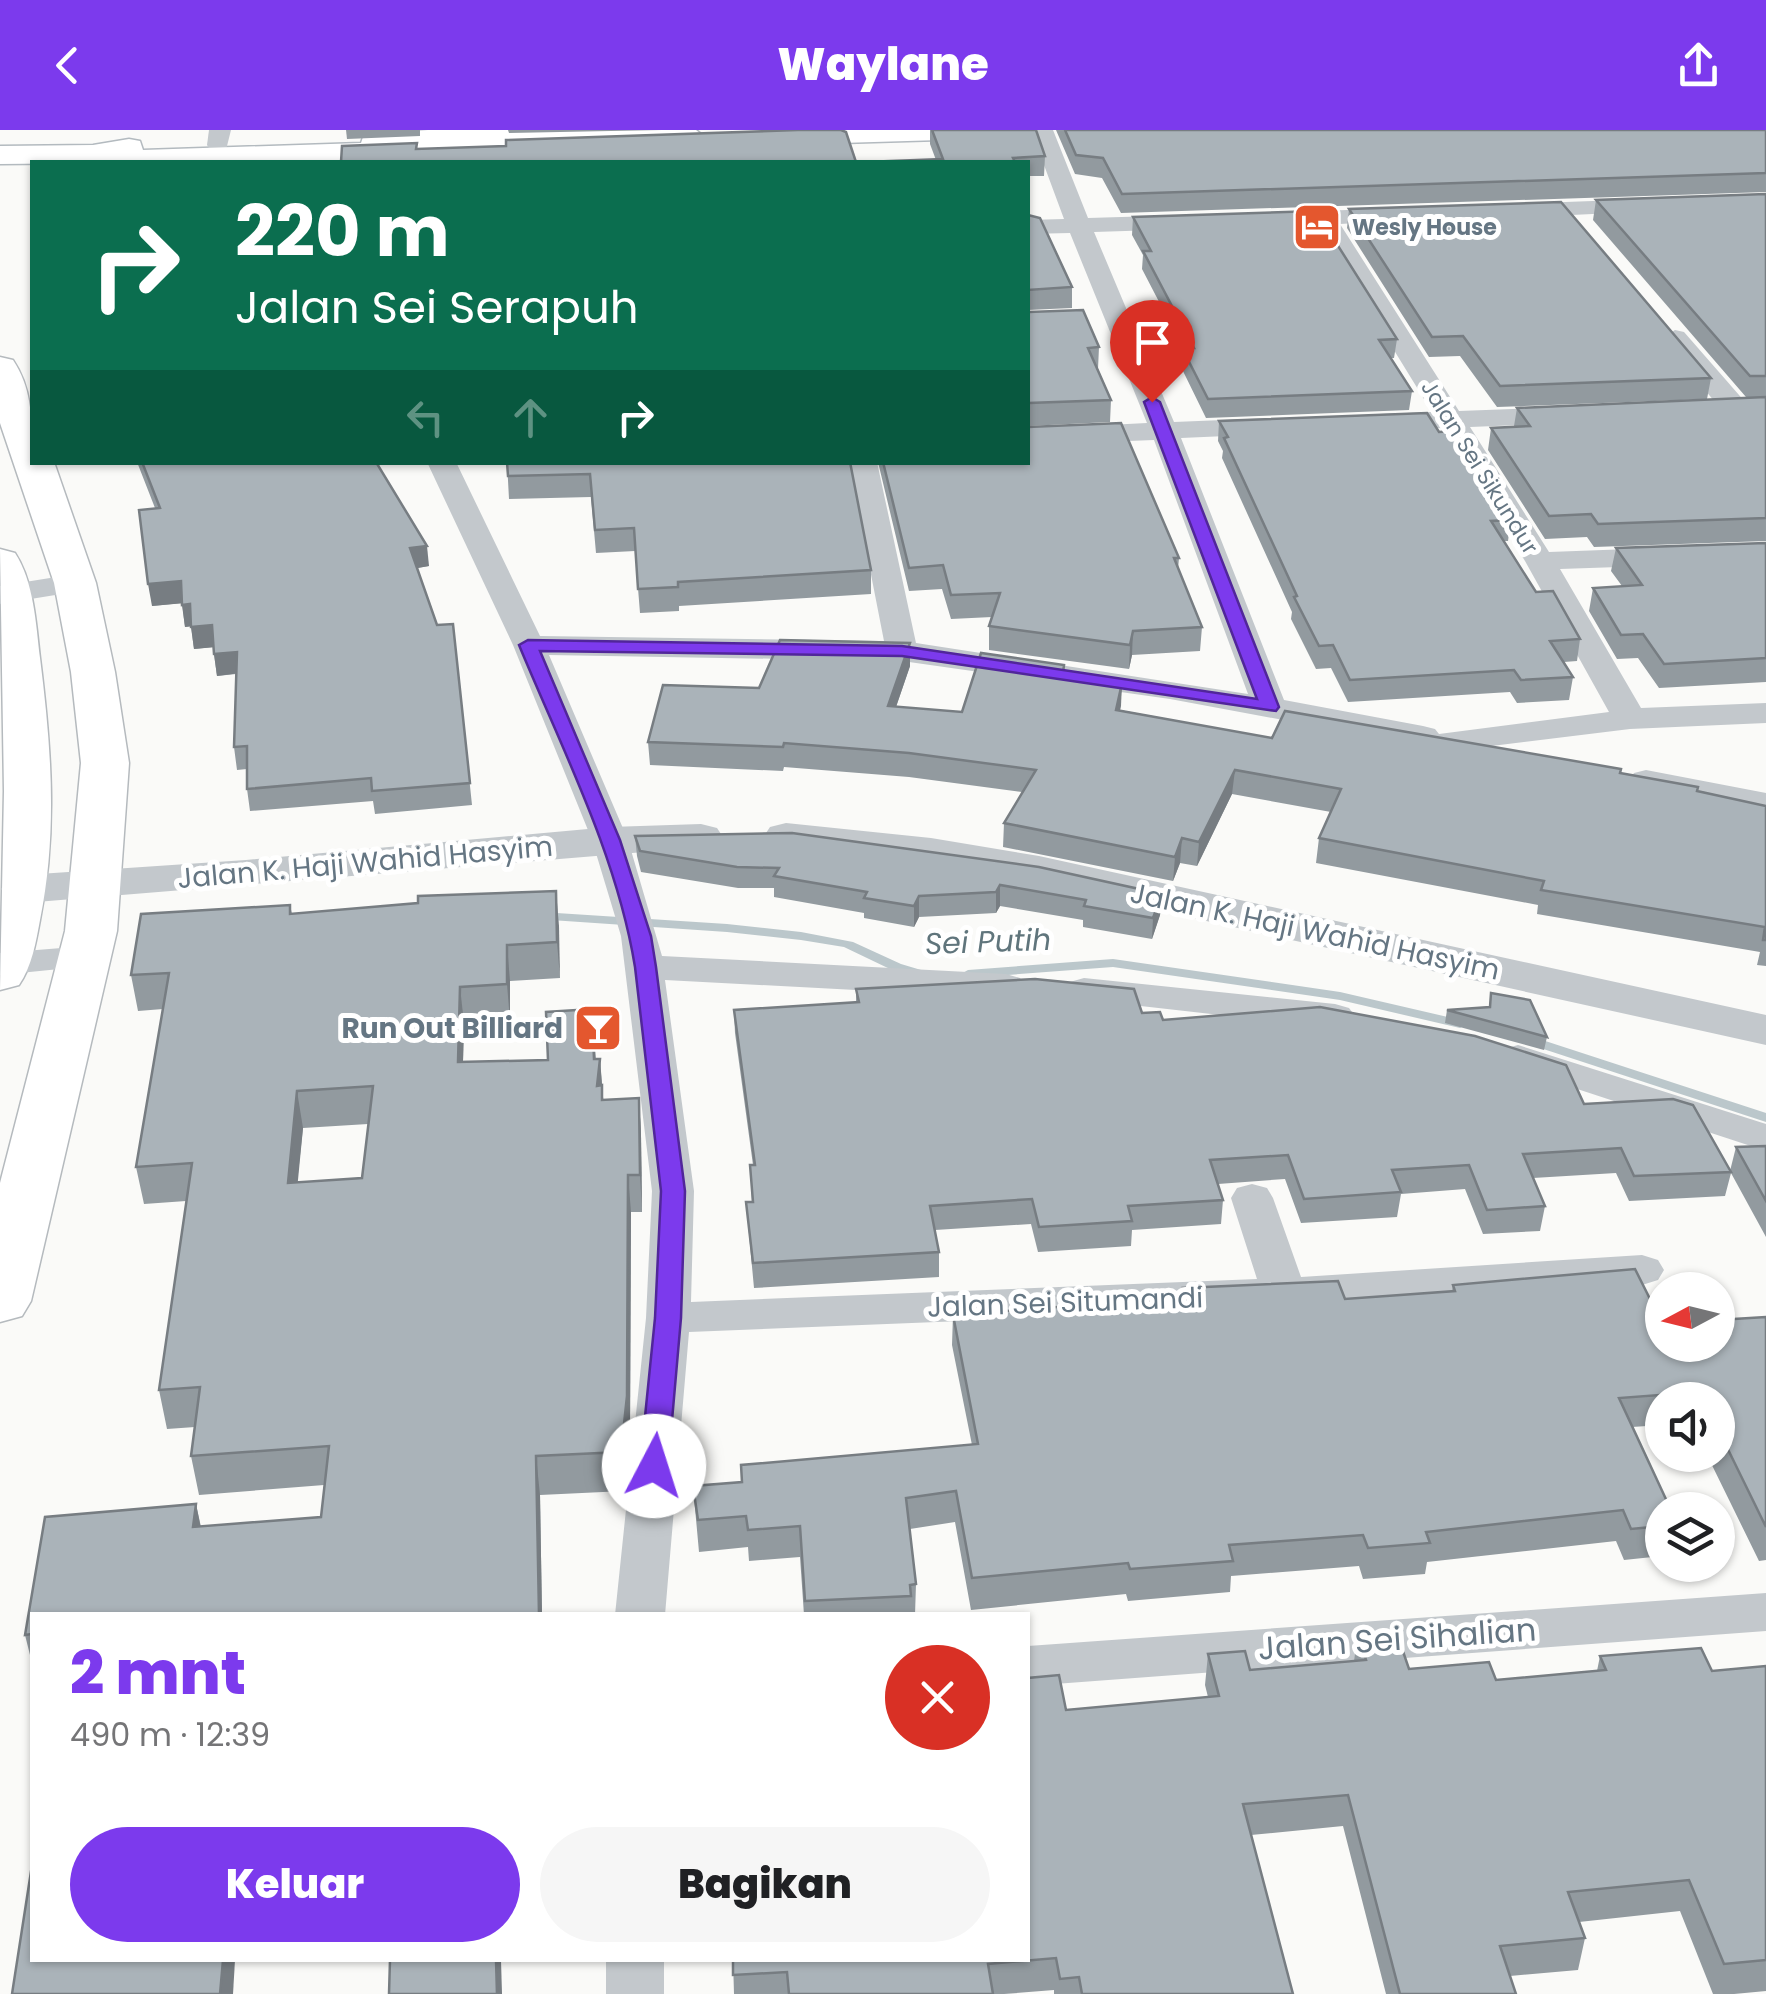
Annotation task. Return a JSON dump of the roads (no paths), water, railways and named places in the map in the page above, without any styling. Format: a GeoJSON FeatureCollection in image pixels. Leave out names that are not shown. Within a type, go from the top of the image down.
{"type":"FeatureCollection","features":[{"type":"Feature","properties":{"kind":"main road"},"geometry":{"type":"LineString","coordinates":[[0,155],[93,154],[219,137],[449,145],[486,134],[692,138],[974,130]]}},
{"type":"Feature","properties":{"kind":"main road"},"geometry":{"type":"LineString","coordinates":[[93,154],[124,160],[265,159],[653,135]]}},
{"type":"Feature","properties":{"kind":"main road"},"geometry":{"type":"LineString","coordinates":[[0,368],[30,453]]}},
{"type":"Feature","properties":{"kind":"main road"},"geometry":{"type":"LineString","coordinates":[[0,1301],[86,957],[105,763],[93,672],[75,583],[34,465]]}},
{"type":"Feature","properties":{"kind":"main road"},"geometry":{"type":"LineString","coordinates":[[4,584],[31,788],[7,939]]}},
{"type":"Feature","properties":{"kind":"street"},"geometry":{"type":"LineString","coordinates":[[1042,130],[1115,318],[1164,430],[1270,707]]}},
{"type":"Feature","properties":{"kind":"street"},"geometry":{"type":"LineString","coordinates":[[1478,212],[1675,206]]}},
{"type":"Feature","properties":{"kind":"street"},"geometry":{"type":"LineString","coordinates":[[1566,209],[1590,238]]}},
{"type":"Feature","properties":{"kind":"street"},"geometry":{"type":"LineString","coordinates":[[1248,220],[1423,214]]}},
{"type":"Feature","properties":{"kind":"street","name":"Jalan Sei Sikundur"},"geometry":{"type":"LineString","coordinates":[[1324,218],[1540,562],[1630,719]]}},
{"type":"Feature","properties":{"kind":"street"},"geometry":{"type":"LineString","coordinates":[[1030,227],[1211,221]]}},
{"type":"Feature","properties":{"kind":"street"},"geometry":{"type":"LineString","coordinates":[[1080,319],[1115,318]]}},
{"type":"Feature","properties":{"kind":"street"},"geometry":{"type":"LineString","coordinates":[[1663,323],[1736,409]]}},
{"type":"Feature","properties":{"kind":"street"},"geometry":{"type":"LineString","coordinates":[[1698,410],[1766,408]]}},
{"type":"Feature","properties":{"kind":"street"},"geometry":{"type":"LineString","coordinates":[[1354,423],[1602,414]]}},
{"type":"Feature","properties":{"kind":"street"},"geometry":{"type":"LineString","coordinates":[[1030,438],[1298,425]]}},
{"type":"Feature","properties":{"kind":"street"},"geometry":{"type":"LineString","coordinates":[[443,465],[528,645],[610,840],[638,934],[673,1191],[668,1318],[640,1612]]}},
{"type":"Feature","properties":{"kind":"street"},"geometry":{"type":"LineString","coordinates":[[864,465],[902,651]]}},
{"type":"Feature","properties":{"kind":"street"},"geometry":{"type":"LineString","coordinates":[[1540,562],[1766,553]]}},
{"type":"Feature","properties":{"kind":"street"},"geometry":{"type":"LineString","coordinates":[[4,584],[75,583]]}},
{"type":"Feature","properties":{"kind":"street"},"geometry":{"type":"LineString","coordinates":[[528,645],[902,651],[1170,689],[1544,759]]}},
{"type":"Feature","properties":{"kind":"street"},"geometry":{"type":"LineString","coordinates":[[1451,741],[1630,719],[1766,713]]}},
{"type":"Feature","properties":{"kind":"street"},"geometry":{"type":"LineString","coordinates":[[1618,774],[1766,804]]}},
{"type":"Feature","properties":{"kind":"street","name":"Jalan K. Haji Wahid Hasyim"},"geometry":{"type":"LineString","coordinates":[[7,939],[96,882],[246,874],[610,840],[786,836],[932,851],[1038,870],[1766,1030]]}},
{"type":"Feature","properties":{"kind":"street"},"geometry":{"type":"LineString","coordinates":[[638,934],[834,980],[1045,987],[1194,1000],[1373,1024]]}},
{"type":"Feature","properties":{"kind":"street"},"geometry":{"type":"LineString","coordinates":[[7,939],[86,957]]}},
{"type":"Feature","properties":{"kind":"street"},"geometry":{"type":"LineString","coordinates":[[1480,1046],[1766,1138]]}},
{"type":"Feature","properties":{"kind":"street"},"geometry":{"type":"LineString","coordinates":[[1252,1198],[1284,1293]]}},
{"type":"Feature","properties":{"kind":"street","name":"Jalan Sei Situmandi"},"geometry":{"type":"LineString","coordinates":[[668,1318],[1284,1293],[1642,1270]]}},
{"type":"Feature","properties":{"kind":"street","name":"Jalan Sei Sihalian"},"geometry":{"type":"LineString","coordinates":[[1030,1666],[1766,1612]]}},
{"type":"Feature","properties":{"kind":"street"},"geometry":{"type":"LineString","coordinates":[[635,1962],[635,1994]]}},
{"type":"Feature","properties":{"kind":"waterway","name":"Sei Putih"},"geometry":{"type":"LineString","coordinates":[[541,916],[801,936],[848,945],[916,973]]}},
{"type":"Feature","properties":{"kind":"waterway","name":"Sei Putih"},"geometry":{"type":"LineString","coordinates":[[968,974],[1113,963],[1340,996],[1460,1024]]}},
{"type":"Feature","properties":{"kind":"waterway","name":"Sei Putih"},"geometry":{"type":"LineString","coordinates":[[1530,1040],[1766,1118]]}},
{"type":"Feature","properties":{"kind":"place","name":"Wesly House"},"geometry":{"type":"Point","coordinates":[1317,227]}},
{"type":"Feature","properties":{"kind":"place","name":"Run Out Billiard"},"geometry":{"type":"Point","coordinates":[598,1028]}}]}
